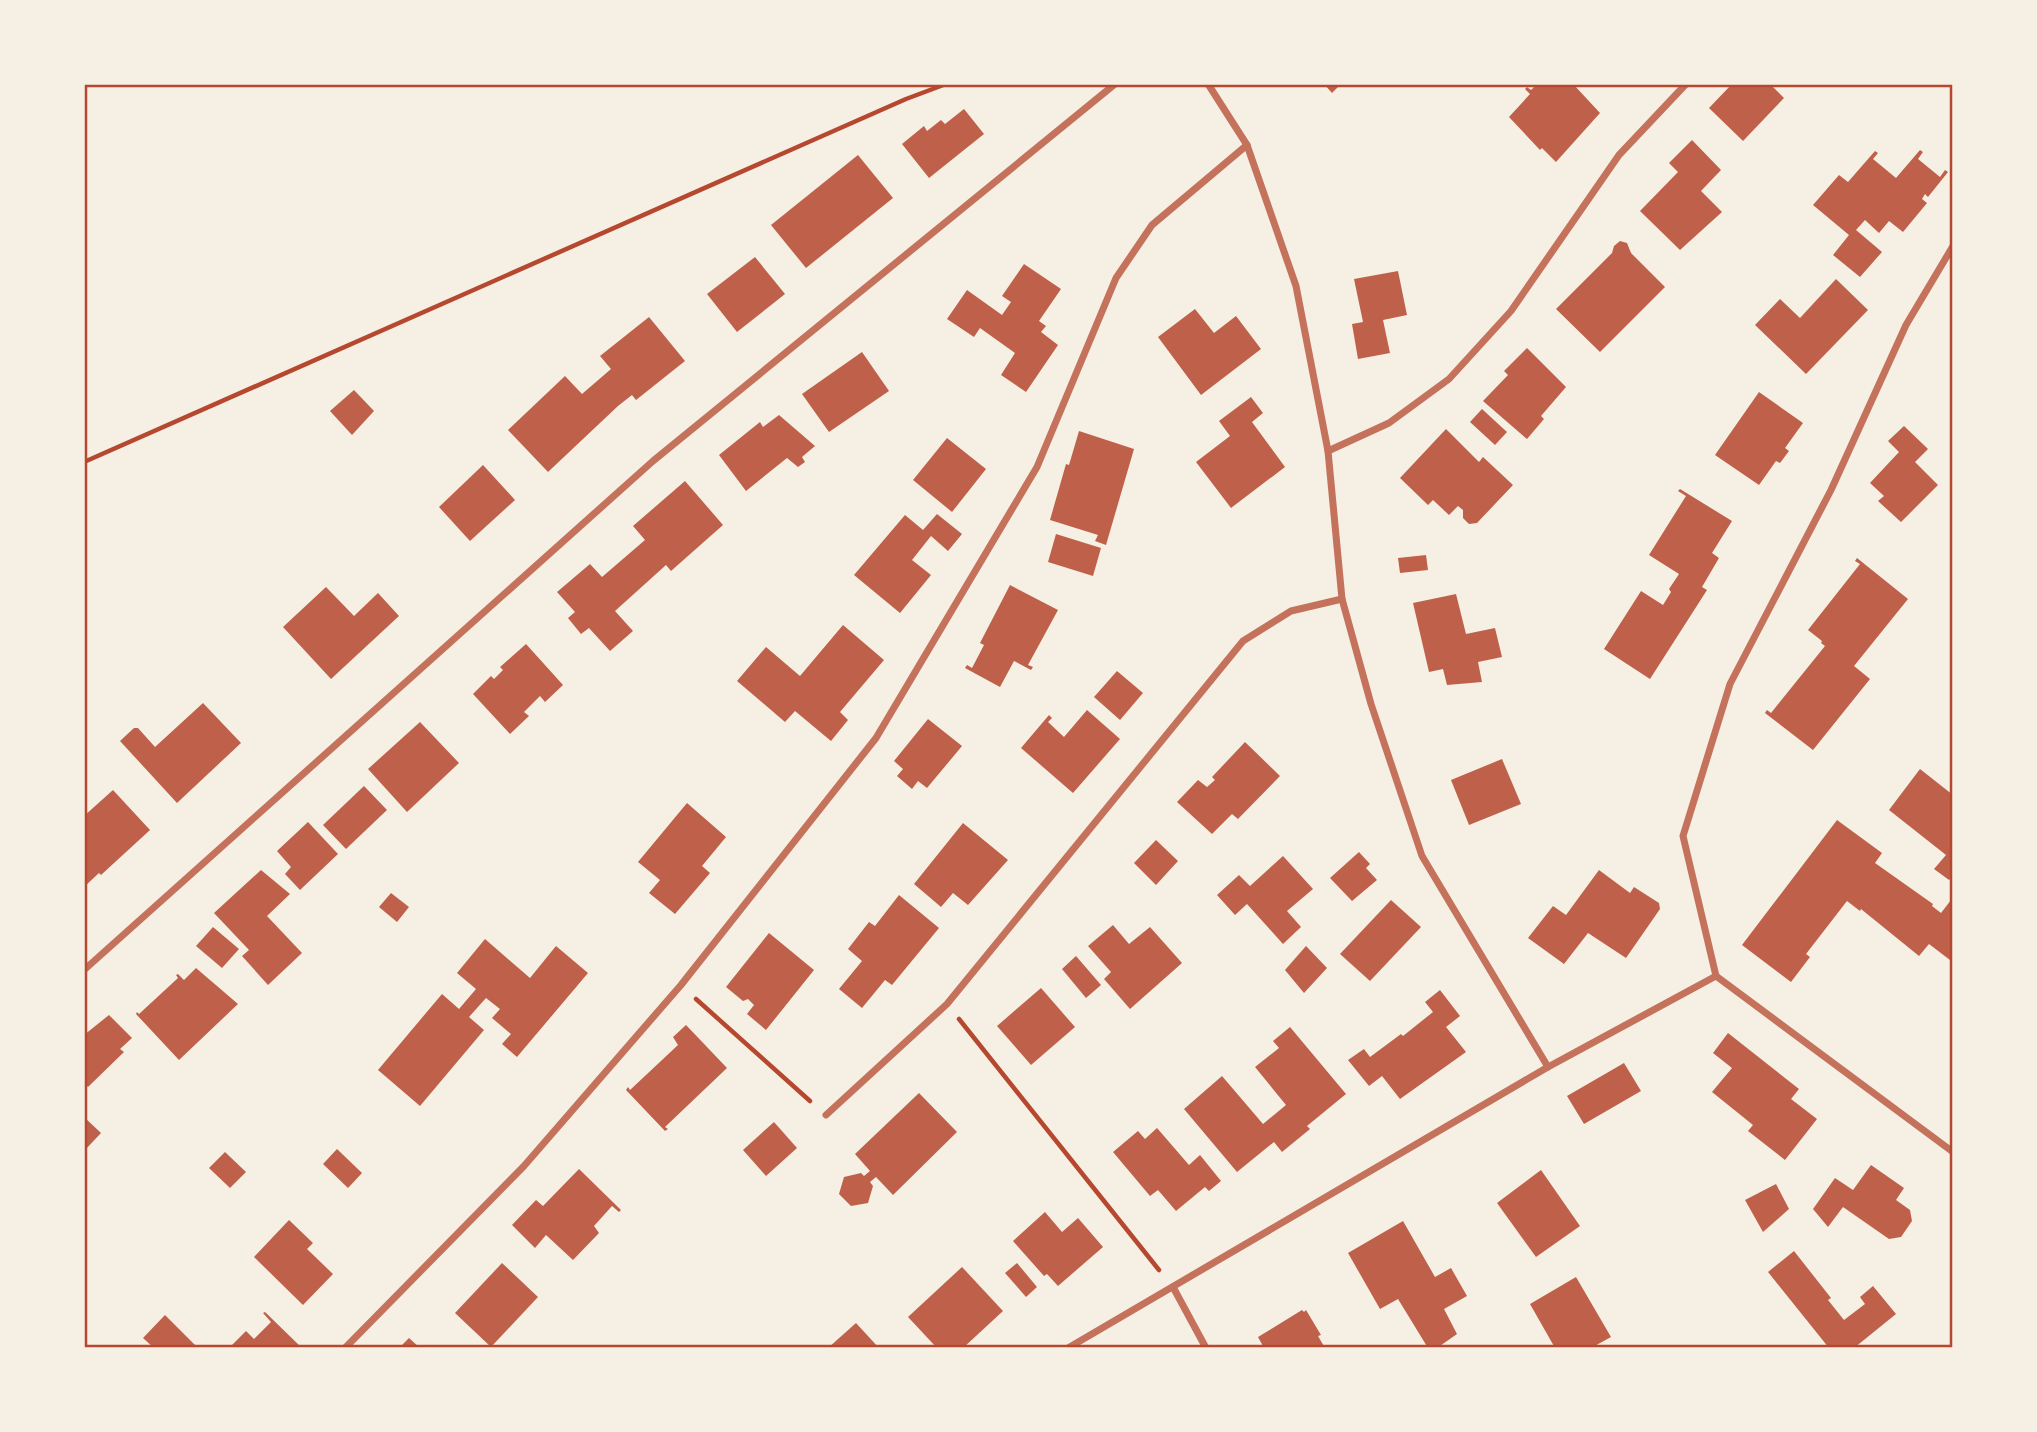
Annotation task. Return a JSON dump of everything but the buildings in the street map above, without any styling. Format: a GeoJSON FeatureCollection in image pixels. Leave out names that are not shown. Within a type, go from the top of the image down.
{"type":"FeatureCollection","features":[{"type":"Feature","properties":{"kind":"street"},"geometry":{"type":"LineString","coordinates":[[84,970],[653,461],[1115,84]]}},
{"type":"Feature","properties":{"kind":"street"},"geometry":{"type":"LineString","coordinates":[[1208,84],[1247,145],[1296,286],[1328,451],[1342,599],[1371,704],[1422,856],[1548,1067]]}},
{"type":"Feature","properties":{"kind":"street"},"geometry":{"type":"LineString","coordinates":[[1328,451],[1390,423],[1449,379],[1511,312],[1619,156],[1686,84]]}},
{"type":"Feature","properties":{"kind":"street"},"geometry":{"type":"LineString","coordinates":[[345,1348],[524,1166],[681,985],[876,738],[1037,467],[1116,278],[1152,225],[1247,145]]}},
{"type":"Feature","properties":{"kind":"street"},"geometry":{"type":"LineString","coordinates":[[1953,246],[1906,325],[1831,490],[1730,684],[1684,836],[1716,976],[1953,1152]]}},
{"type":"Feature","properties":{"kind":"street"},"geometry":{"type":"LineString","coordinates":[[826,1115],[947,1004],[1243,641],[1291,611],[1342,599]]}},
{"type":"Feature","properties":{"kind":"street"},"geometry":{"type":"LineString","coordinates":[[1068,1348],[1548,1067],[1716,976]]}},
{"type":"Feature","properties":{"kind":"street"},"geometry":{"type":"LineString","coordinates":[[1173,1287],[1206,1348]]}},
{"type":"Feature","properties":{"kind":"path"},"geometry":{"type":"LineString","coordinates":[[84,462],[946,84]]}},
{"type":"Feature","properties":{"kind":"path"},"geometry":{"type":"LineString","coordinates":[[681,985],[826,1115]]}},
{"type":"Feature","properties":{"kind":"path"},"geometry":{"type":"LineString","coordinates":[[947,1004],[1173,1287]]}}]}
